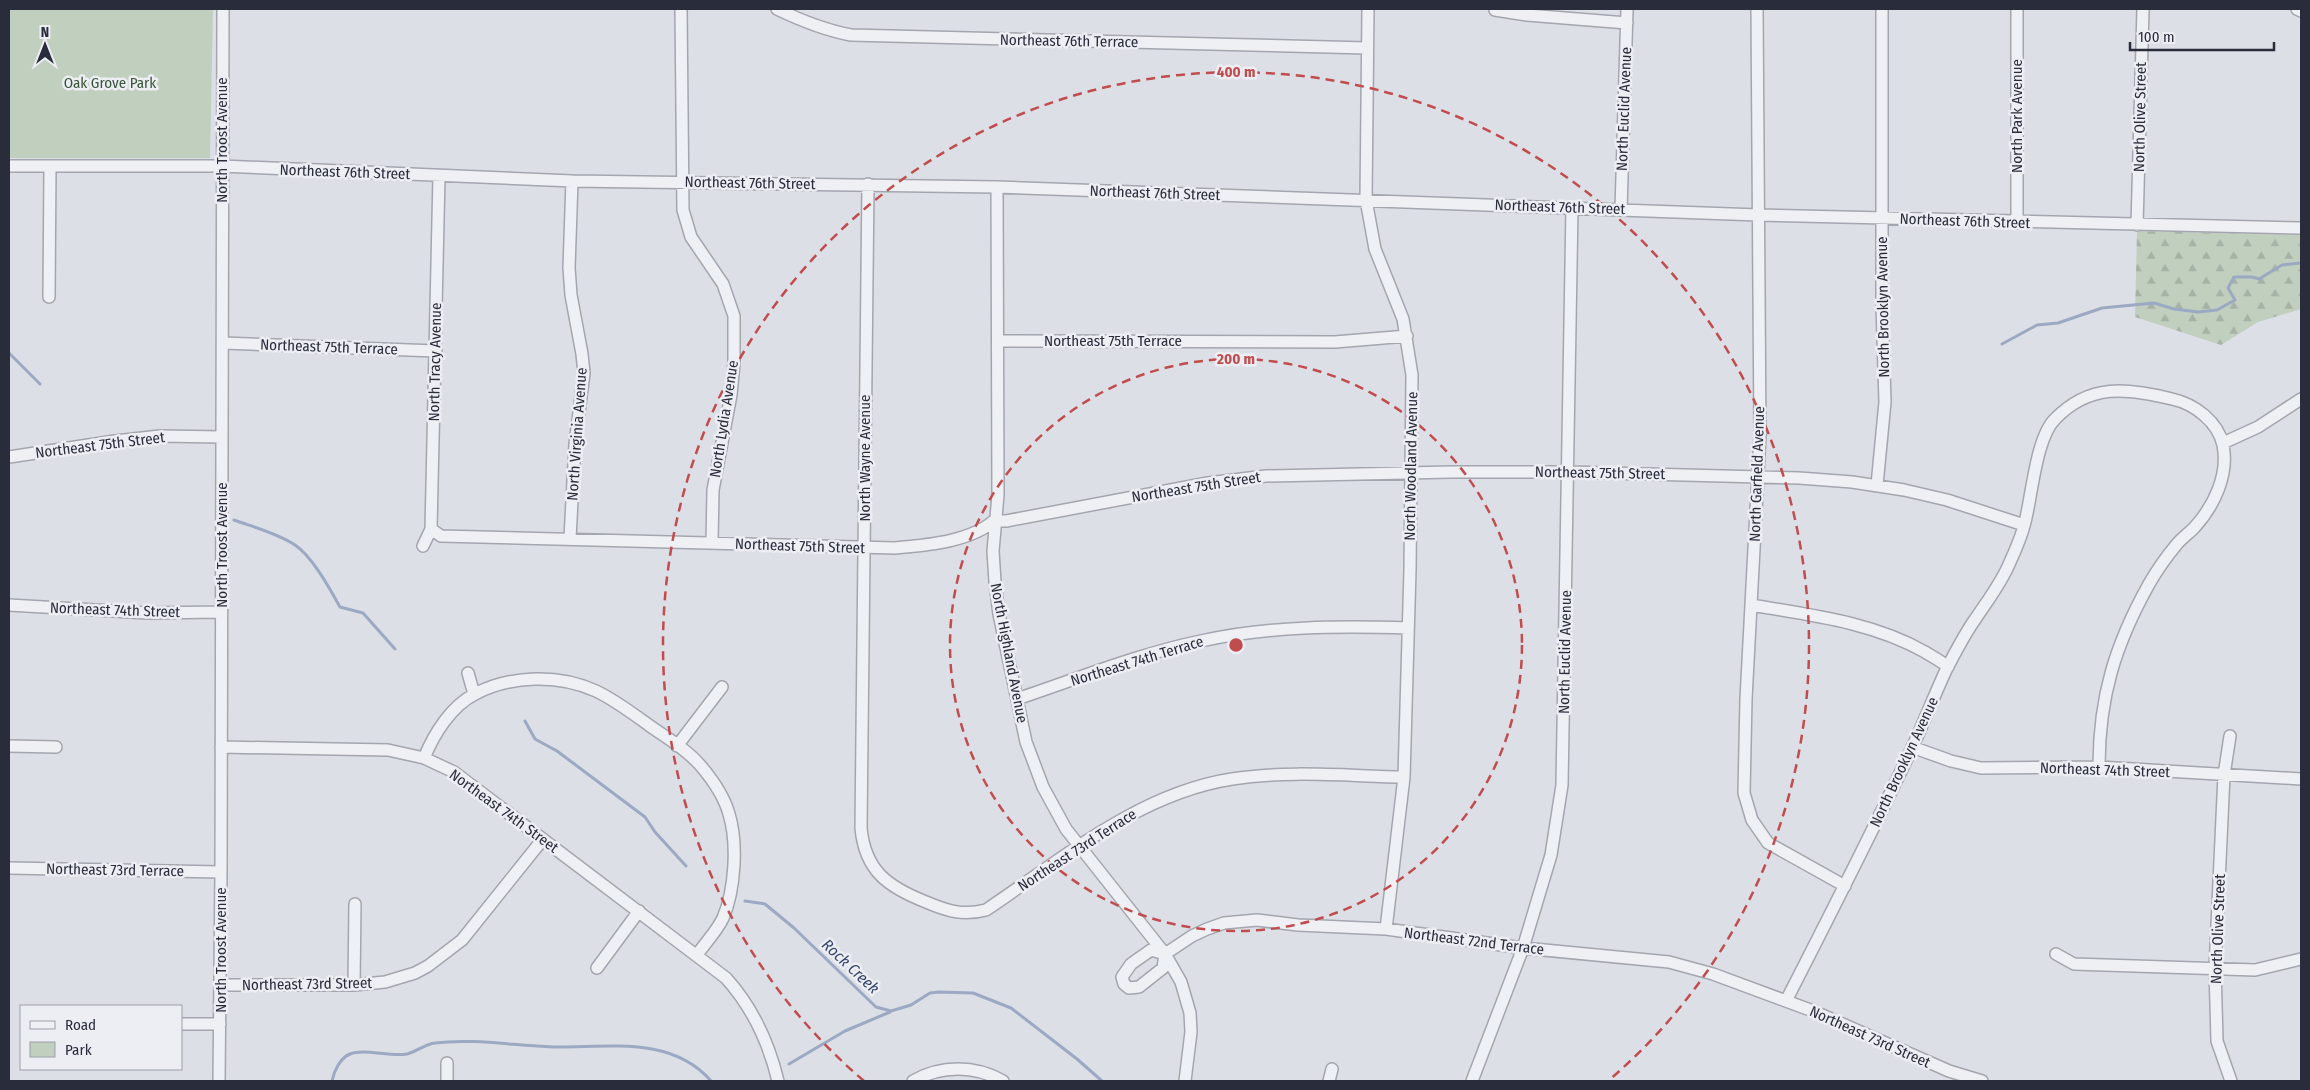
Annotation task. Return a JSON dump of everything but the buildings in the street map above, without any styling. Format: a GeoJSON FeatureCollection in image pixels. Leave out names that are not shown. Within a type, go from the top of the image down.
{"type":"FeatureCollection","features":[{"type":"Feature","properties":{"kind":"street","name":"North Troost Avenue"},"geometry":{"type":"LineString","coordinates":[[219,1081],[222,872],[223,9]]}},
{"type":"Feature","properties":{"kind":"street","name":"North Lydia Avenue"},"geometry":{"type":"LineString","coordinates":[[681,9],[683,210],[686,224],[698,249],[722,284],[734,316],[734,364],[731,395],[713,490],[712,542]]}},
{"type":"Feature","properties":{"kind":"street","name":"Northeast 76th Terrace"},"geometry":{"type":"LineString","coordinates":[[777,9],[810,25],[830,32],[851,35],[1367,48]]}},
{"type":"Feature","properties":{"kind":"street","name":"North Woodland Avenue"},"geometry":{"type":"LineString","coordinates":[[1368,9],[1366,200],[1375,249],[1394,295],[1407,336],[1412,375],[1404,777],[1386,929]]}},
{"type":"Feature","properties":{"kind":"street","name":"North Euclid Avenue"},"geometry":{"type":"LineString","coordinates":[[1621,210],[1628,9]]}},
{"type":"Feature","properties":{"kind":"street","name":"North Garfield Avenue"},"geometry":{"type":"LineString","coordinates":[[1757,9],[1760,436],[1744,793],[1746,807],[1752,820],[1768,843],[1845,886]]}},
{"type":"Feature","properties":{"kind":"street","name":"North Brooklyn Avenue"},"geometry":{"type":"LineString","coordinates":[[1877,485],[1885,402],[1882,218],[1882,9]]}},
{"type":"Feature","properties":{"kind":"street","name":"North Park Avenue"},"geometry":{"type":"LineString","coordinates":[[2017,9],[2017,222]]}},
{"type":"Feature","properties":{"kind":"street","name":"North Olive Street"},"geometry":{"type":"LineString","coordinates":[[2137,225],[2142,9]]}},
{"type":"Feature","properties":{"kind":"street"},"geometry":{"type":"LineString","coordinates":[[2297,9],[2301,11]]}},
{"type":"Feature","properties":{"kind":"street"},"geometry":{"type":"LineString","coordinates":[[1495,10],[1527,15],[1627,23]]}},
{"type":"Feature","properties":{"kind":"street","name":"Northeast 76th Street"},"geometry":{"type":"LineString","coordinates":[[9,166],[222,166],[572,181],[997,187],[1758,215],[2301,228]]}},
{"type":"Feature","properties":{"kind":"street"},"geometry":{"type":"LineString","coordinates":[[48,297],[50,166]]}},
{"type":"Feature","properties":{"kind":"street","name":"North Tracy Avenue"},"geometry":{"type":"LineString","coordinates":[[423,546],[431,529],[439,176]]}},
{"type":"Feature","properties":{"kind":"street","name":"North Virginia Avenue"},"geometry":{"type":"LineString","coordinates":[[570,538],[575,444],[584,373],[571,294],[569,268],[572,181]]}},
{"type":"Feature","properties":{"kind":"street","name":"North Wayne Avenue"},"geometry":{"type":"LineString","coordinates":[[868,184],[861,828],[867,854],[882,876]]}},
{"type":"Feature","properties":{"kind":"street","name":"North Highland Avenue"},"geometry":{"type":"LineString","coordinates":[[997,187],[998,495],[995,520],[995,582],[999,614],[1026,742],[1040,779],[1054,808],[1079,848],[1165,954],[1181,982],[1190,1013],[1190,1045],[1185,1081]]}},
{"type":"Feature","properties":{"kind":"street","name":"North Euclid Avenue"},"geometry":{"type":"LineString","coordinates":[[1472,1081],[1523,948],[1551,855],[1562,785],[1569,472],[1572,208]]}},
{"type":"Feature","properties":{"kind":"street","name":"Northeast 75th Terrace"},"geometry":{"type":"LineString","coordinates":[[998,341],[1335,342],[1407,336]]}},
{"type":"Feature","properties":{"kind":"street","name":"Northeast 75th Terrace"},"geometry":{"type":"LineString","coordinates":[[223,343],[436,351]]}},
{"type":"Feature","properties":{"kind":"street","name":"North Brooklyn Avenue"},"geometry":{"type":"LineString","coordinates":[[1786,1001],[1845,886],[1948,667],[2009,565],[2024,525],[2042,442],[2053,421],[2075,403],[2095,393],[2108,390],[2151,394],[2184,402],[2200,411],[2213,425],[2223,443]]}},
{"type":"Feature","properties":{"kind":"street"},"geometry":{"type":"LineString","coordinates":[[2099,767],[2104,699],[2110,671],[2150,582],[2178,544],[2210,508],[2224,471],[2223,443],[2258,427],[2301,399]]}},
{"type":"Feature","properties":{"kind":"street","name":"Northeast 75th Street"},"geometry":{"type":"LineString","coordinates":[[9,457],[160,436],[222,437]]}},
{"type":"Feature","properties":{"kind":"street","name":"Northeast 75th Street"},"geometry":{"type":"LineString","coordinates":[[431,529],[441,536],[712,542],[864,549],[918,546],[962,537],[985,528],[995,520],[1006,522],[1034,514],[1243,478],[1411,473],[1569,472],[1799,478],[1877,485],[1947,500],[2024,525]]}},
{"type":"Feature","properties":{"kind":"street","name":"Northeast 74th Street"},"geometry":{"type":"LineString","coordinates":[[9,605],[146,613],[221,612]]}},
{"type":"Feature","properties":{"kind":"street"},"geometry":{"type":"LineString","coordinates":[[1751,605],[1807,614],[1876,630],[1915,647],[1948,667]]}},
{"type":"Feature","properties":{"kind":"street","name":"Northeast 74th Terrace"},"geometry":{"type":"LineString","coordinates":[[1017,699],[1169,649],[1232,635],[1315,628],[1408,628]]}},
{"type":"Feature","properties":{"kind":"street"},"geometry":{"type":"LineString","coordinates":[[468,673],[474,694]]}},
{"type":"Feature","properties":{"kind":"street"},"geometry":{"type":"LineString","coordinates":[[424,758],[429,746],[448,717],[474,694],[520,680],[552,680],[581,685],[608,697],[690,755],[711,779],[727,807],[732,826],[732,889],[727,907],[720,924],[696,955]]}},
{"type":"Feature","properties":{"kind":"street"},"geometry":{"type":"LineString","coordinates":[[677,746],[722,687]]}},
{"type":"Feature","properties":{"kind":"street","name":"North Olive Street"},"geometry":{"type":"LineString","coordinates":[[2230,736],[2224,775],[2215,968],[2217,1041],[2231,1081]]}},
{"type":"Feature","properties":{"kind":"street"},"geometry":{"type":"LineString","coordinates":[[9,746],[56,747]]}},
{"type":"Feature","properties":{"kind":"street","name":"Northeast 74th Street"},"geometry":{"type":"LineString","coordinates":[[221,747],[388,750],[424,758],[460,776],[726,978],[745,1001],[768,1048],[778,1081]]}},
{"type":"Feature","properties":{"kind":"street","name":"Northeast 74th Street"},"geometry":{"type":"LineString","coordinates":[[1912,747],[1951,761],[1981,768],[2099,767],[2301,779]]}},
{"type":"Feature","properties":{"kind":"street","name":"Northeast 73rd Terrace"},"geometry":{"type":"LineString","coordinates":[[882,876],[897,890],[909,896],[954,913],[973,913],[986,910],[1121,818],[1170,796],[1208,784],[1232,779],[1271,775],[1404,777]]}},
{"type":"Feature","properties":{"kind":"street","name":"Northeast 73rd Street"},"geometry":{"type":"LineString","coordinates":[[221,985],[354,985],[385,982],[428,966],[447,953],[475,925],[543,839]]}},
{"type":"Feature","properties":{"kind":"street","name":"Northeast 73rd Terrace"},"geometry":{"type":"LineString","coordinates":[[9,868],[222,872]]}},
{"type":"Feature","properties":{"kind":"street"},"geometry":{"type":"LineString","coordinates":[[354,985],[355,904]]}},
{"type":"Feature","properties":{"kind":"street"},"geometry":{"type":"LineString","coordinates":[[597,968],[639,911]]}},
{"type":"Feature","properties":{"kind":"street","name":"Northeast 72nd Terrace"},"geometry":{"type":"LineString","coordinates":[[1165,954],[1192,936],[1224,923],[1241,920],[1266,920],[1298,925],[1386,929],[1523,948],[1677,964],[1714,974],[1786,1001]]}},
{"type":"Feature","properties":{"kind":"street"},"geometry":{"type":"LineString","coordinates":[[2056,954],[2074,964],[2261,969],[2301,959]]}},
{"type":"Feature","properties":{"kind":"street","name":"Northeast 73rd Street"},"geometry":{"type":"LineString","coordinates":[[1786,1001],[1968,1079],[1982,1081]]}},
{"type":"Feature","properties":{"kind":"street"},"geometry":{"type":"LineString","coordinates":[[182,1024],[220,1024]]}},
{"type":"Feature","properties":{"kind":"street"},"geometry":{"type":"LineString","coordinates":[[447,1063],[447,1081]]}},
{"type":"Feature","properties":{"kind":"street"},"geometry":{"type":"LineString","coordinates":[[913,1081],[935,1072],[958,1068],[986,1073],[1003,1081]]}},
{"type":"Feature","properties":{"kind":"street"},"geometry":{"type":"LineString","coordinates":[[1329,1081],[1332,1069]]}},
{"type":"Feature","properties":{"kind":"green space","name":"Oak Grove Park"},"geometry":{"type":"Polygon","coordinates":[[[9,9],[213,9],[210,158],[9,158],[9,9]]]}},
{"type":"Feature","properties":{"kind":"green space"},"geometry":{"type":"Polygon","coordinates":[[[2137,231],[2301,235],[2301,309],[2258,322],[2221,345],[2135,317],[2137,231]]]}},
{"type":"Feature","properties":{"kind":"waterway"},"geometry":{"type":"LineString","coordinates":[[2002,344],[2037,325],[2058,323],[2102,308],[2154,303],[2174,309],[2198,312],[2217,310],[2235,300],[2228,288],[2234,277],[2259,279],[2282,265],[2301,263]]}},
{"type":"Feature","properties":{"kind":"waterway","name":"Rock Creek"},"geometry":{"type":"LineString","coordinates":[[9,353],[40,384]]}},
{"type":"Feature","properties":{"kind":"waterway","name":"Rock Creek"},"geometry":{"type":"LineString","coordinates":[[234,520],[281,537],[295,545],[308,557],[320,573],[340,607],[363,613],[395,649]]}},
{"type":"Feature","properties":{"kind":"waterway","name":"Rock Creek"},"geometry":{"type":"LineString","coordinates":[[525,721],[535,739],[557,751],[645,817],[655,832],[686,866]]}},
{"type":"Feature","properties":{"kind":"waterway","name":"Rock Creek"},"geometry":{"type":"LineString","coordinates":[[745,901],[765,904],[794,928],[876,1007],[891,1011],[911,1005],[930,993],[973,993],[1011,1008],[1077,1059],[1102,1081]]}},
{"type":"Feature","properties":{"kind":"waterway"},"geometry":{"type":"LineString","coordinates":[[789,1064],[845,1031],[890,1012]]}},
{"type":"Feature","properties":{"kind":"waterway"},"geometry":{"type":"LineString","coordinates":[[332,1081],[334,1073],[343,1058],[356,1052],[400,1055],[414,1052],[431,1044],[464,1041],[553,1047],[617,1046],[658,1050],[677,1056],[695,1066],[711,1081]]}}]}
